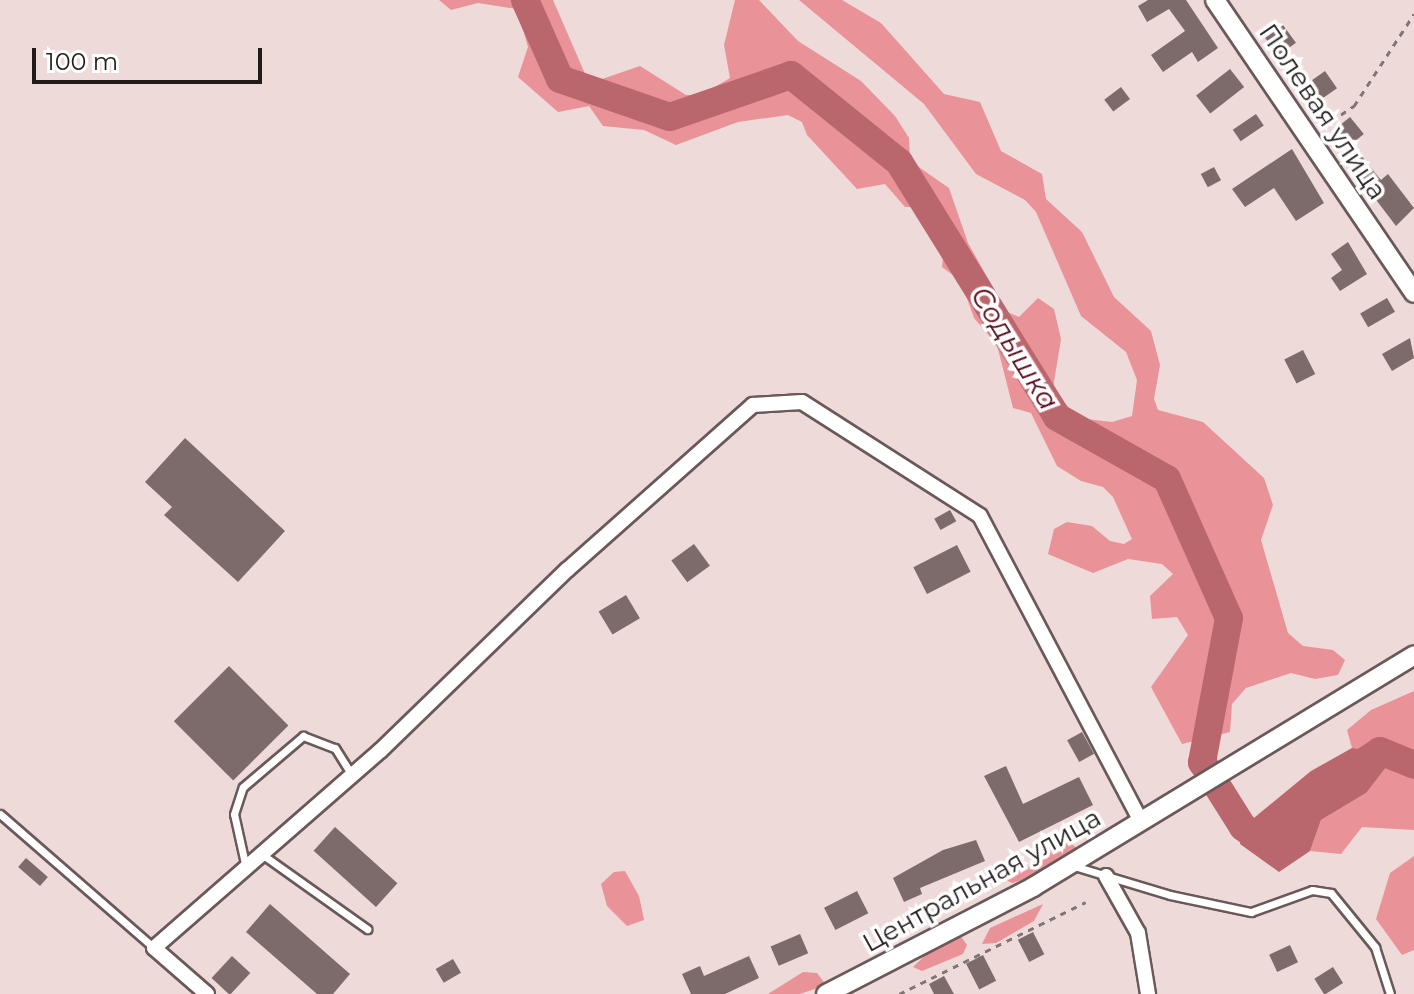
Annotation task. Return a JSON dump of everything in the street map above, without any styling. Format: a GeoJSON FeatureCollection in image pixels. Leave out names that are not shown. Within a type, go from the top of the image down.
{"type":"FeatureCollection","features":[{"type":"Feature","properties":{"kind":"street","name":"Полевая улица"},"geometry":{"type":"LineString","coordinates":[[1215,0],[1414,293]]}},
{"type":"Feature","properties":{"kind":"street"},"geometry":{"type":"LineString","coordinates":[[207,994],[154,948],[352,775],[567,570],[753,405],[802,402],[980,516],[1141,822]]}},
{"type":"Feature","properties":{"kind":"street","name":"Центральная улица"},"geometry":{"type":"LineString","coordinates":[[826,994],[1070,865],[1414,655]]}},
{"type":"Feature","properties":{"kind":"street"},"geometry":{"type":"LineString","coordinates":[[1106,876],[1138,933],[1148,994]]}},
{"type":"Feature","properties":{"kind":"lane"},"geometry":{"type":"LineString","coordinates":[[246,870],[234,814],[243,787],[303,736],[335,748],[352,775]]}},
{"type":"Feature","properties":{"kind":"lane"},"geometry":{"type":"LineString","coordinates":[[0,814],[154,948]]}},
{"type":"Feature","properties":{"kind":"lane"},"geometry":{"type":"LineString","coordinates":[[263,855],[367,929]]}},
{"type":"Feature","properties":{"kind":"lane"},"geometry":{"type":"LineString","coordinates":[[1070,865],[1251,912],[1312,890],[1331,893],[1375,947],[1390,994]]}},
{"type":"Feature","properties":{"kind":"path"},"geometry":{"type":"LineString","coordinates":[[1308,137],[1354,106],[1414,14]]}},
{"type":"Feature","properties":{"kind":"path"},"geometry":{"type":"LineString","coordinates":[[899,994],[1086,902]]}},
{"type":"Feature","properties":{"kind":"shaded area"},"geometry":{"type":"Polygon","coordinates":[[[439,0],[553,0],[586,76],[602,79],[640,66],[686,95],[701,95],[730,78],[724,45],[735,0],[759,0],[798,41],[861,81],[895,116],[909,138],[910,161],[949,188],[968,243],[1007,312],[1019,317],[1038,298],[1054,309],[1061,339],[1053,388],[1077,418],[1112,422],[1132,416],[1137,380],[1126,352],[1081,316],[1036,212],[1025,200],[976,174],[924,104],[799,0],[842,0],[881,23],[944,94],[980,102],[1001,151],[1042,174],[1046,199],[1082,232],[1114,297],[1151,331],[1160,365],[1154,399],[1158,410],[1203,422],[1264,478],[1273,505],[1261,540],[1288,633],[1303,646],[1333,650],[1345,660],[1338,675],[1315,679],[1291,673],[1246,688],[1232,704],[1230,732],[1182,744],[1151,687],[1188,635],[1177,617],[1152,619],[1150,596],[1173,574],[1162,564],[1128,559],[1093,573],[1048,554],[1054,529],[1067,522],[1092,526],[1110,541],[1124,544],[1132,539],[1113,497],[1103,487],[1081,481],[1057,466],[1031,413],[1013,408],[997,345],[974,318],[961,281],[942,267],[947,221],[922,207],[905,207],[885,184],[857,189],[807,135],[802,122],[788,115],[738,122],[676,145],[644,130],[603,126],[589,106],[558,112],[518,77],[528,47],[517,9],[478,3],[451,10],[439,0]]]}},
{"type":"Feature","properties":{"kind":"shaded area"},"geometry":{"type":"Polygon","coordinates":[[[1414,691],[1414,830],[1362,827],[1341,854],[1310,851],[1321,820],[1366,793],[1380,751],[1352,748],[1347,730],[1371,710],[1414,691]]]}},
{"type":"Feature","properties":{"kind":"shaded area"},"geometry":{"type":"Polygon","coordinates":[[[1352,748],[1380,751],[1386,767],[1366,793],[1321,820],[1310,851],[1279,872],[1240,844],[1243,827],[1311,771],[1352,748]]]}},
{"type":"Feature","properties":{"kind":"shaded area"},"geometry":{"type":"Polygon","coordinates":[[[1069,842],[1077,848],[1025,879],[1012,883],[1002,878],[1004,872],[1031,866],[1044,847],[1069,842]]]}},
{"type":"Feature","properties":{"kind":"shaded area"},"geometry":{"type":"Polygon","coordinates":[[[1414,856],[1414,950],[1402,955],[1376,919],[1390,873],[1414,856]]]}},
{"type":"Feature","properties":{"kind":"shaded area"},"geometry":{"type":"Polygon","coordinates":[[[625,871],[639,896],[644,920],[627,926],[607,906],[601,884],[614,872],[625,871]]]}},
{"type":"Feature","properties":{"kind":"shaded area"},"geometry":{"type":"Polygon","coordinates":[[[1043,904],[1034,921],[996,943],[982,944],[990,928],[1043,904]]]}},
{"type":"Feature","properties":{"kind":"shaded area"},"geometry":{"type":"Polygon","coordinates":[[[960,935],[967,945],[963,954],[922,971],[913,967],[943,938],[960,935]]]}},
{"type":"Feature","properties":{"kind":"shaded area"},"geometry":{"type":"Polygon","coordinates":[[[803,972],[817,973],[826,985],[800,994],[768,994],[803,972]]]}},
{"type":"Feature","properties":{"kind":"building"},"geometry":{"type":"Polygon","coordinates":[[[1148,0],[1186,0],[1218,48],[1198,62],[1192,52],[1163,72],[1151,55],[1185,31],[1169,9],[1147,22],[1138,6],[1148,0]]]}},
{"type":"Feature","properties":{"kind":"building"},"geometry":{"type":"Polygon","coordinates":[[[1283,25],[1296,43],[1278,56],[1265,38],[1283,25]]]}},
{"type":"Feature","properties":{"kind":"building"},"geometry":{"type":"Polygon","coordinates":[[[1230,69],[1244,87],[1210,114],[1196,95],[1230,69]]]}},
{"type":"Feature","properties":{"kind":"building"},"geometry":{"type":"Polygon","coordinates":[[[1325,71],[1337,88],[1313,105],[1301,88],[1325,71]]]}},
{"type":"Feature","properties":{"kind":"building"},"geometry":{"type":"Polygon","coordinates":[[[1121,87],[1130,99],[1113,112],[1104,100],[1121,87]]]}},
{"type":"Feature","properties":{"kind":"building"},"geometry":{"type":"Polygon","coordinates":[[[1256,114],[1264,126],[1241,141],[1233,130],[1256,114]]]}},
{"type":"Feature","properties":{"kind":"building"},"geometry":{"type":"Polygon","coordinates":[[[1350,117],[1364,134],[1348,147],[1334,130],[1350,117]]]}},
{"type":"Feature","properties":{"kind":"building"},"geometry":{"type":"Polygon","coordinates":[[[1292,149],[1324,203],[1296,221],[1274,188],[1245,207],[1232,189],[1292,149]]]}},
{"type":"Feature","properties":{"kind":"building"},"geometry":{"type":"Polygon","coordinates":[[[1356,149],[1381,180],[1388,174],[1414,208],[1396,226],[1345,159],[1356,149]]]}},
{"type":"Feature","properties":{"kind":"building"},"geometry":{"type":"Polygon","coordinates":[[[1214,167],[1221,180],[1208,187],[1201,174],[1214,167]]]}},
{"type":"Feature","properties":{"kind":"building"},"geometry":{"type":"Polygon","coordinates":[[[1348,242],[1367,274],[1340,291],[1331,278],[1342,270],[1331,254],[1348,242]]]}},
{"type":"Feature","properties":{"kind":"building"},"geometry":{"type":"Polygon","coordinates":[[[1387,298],[1395,312],[1368,327],[1360,314],[1387,298]]]}},
{"type":"Feature","properties":{"kind":"building"},"geometry":{"type":"Polygon","coordinates":[[[1410,338],[1414,358],[1392,371],[1382,354],[1410,338]]]}},
{"type":"Feature","properties":{"kind":"building"},"geometry":{"type":"Polygon","coordinates":[[[1303,350],[1315,374],[1297,384],[1284,360],[1303,350]]]}},
{"type":"Feature","properties":{"kind":"building"},"geometry":{"type":"Polygon","coordinates":[[[185,438],[285,531],[238,582],[164,515],[172,507],[145,482],[185,438]]]}},
{"type":"Feature","properties":{"kind":"building"},"geometry":{"type":"Polygon","coordinates":[[[950,510],[956,521],[941,530],[934,519],[950,510]]]}},
{"type":"Feature","properties":{"kind":"building"},"geometry":{"type":"Polygon","coordinates":[[[694,544],[710,566],[687,582],[671,560],[694,544]]]}},
{"type":"Feature","properties":{"kind":"building"},"geometry":{"type":"Polygon","coordinates":[[[957,545],[971,572],[927,594],[913,567],[957,545]]]}},
{"type":"Feature","properties":{"kind":"building"},"geometry":{"type":"Polygon","coordinates":[[[626,595],[640,618],[612,635],[599,611],[626,595]]]}},
{"type":"Feature","properties":{"kind":"building"},"geometry":{"type":"Polygon","coordinates":[[[229,666],[288,725],[233,781],[174,721],[229,666]]]}},
{"type":"Feature","properties":{"kind":"building"},"geometry":{"type":"Polygon","coordinates":[[[1082,732],[1094,754],[1079,762],[1067,740],[1082,732]]]}},
{"type":"Feature","properties":{"kind":"building"},"geometry":{"type":"Polygon","coordinates":[[[1006,766],[1023,804],[1079,777],[1093,805],[1019,842],[984,776],[1006,766]]]}},
{"type":"Feature","properties":{"kind":"building"},"geometry":{"type":"Polygon","coordinates":[[[335,827],[397,883],[376,907],[314,851],[335,827]]]}},
{"type":"Feature","properties":{"kind":"building"},"geometry":{"type":"Polygon","coordinates":[[[976,840],[985,861],[920,888],[922,894],[904,902],[893,878],[943,850],[976,840]]]}},
{"type":"Feature","properties":{"kind":"building"},"geometry":{"type":"Polygon","coordinates":[[[26,858],[48,877],[40,886],[18,867],[26,858]]]}},
{"type":"Feature","properties":{"kind":"building"},"geometry":{"type":"Polygon","coordinates":[[[857,891],[868,913],[835,930],[824,908],[857,891]]]}},
{"type":"Feature","properties":{"kind":"building"},"geometry":{"type":"Polygon","coordinates":[[[270,904],[350,974],[333,994],[317,994],[246,932],[270,904]]]}},
{"type":"Feature","properties":{"kind":"building"},"geometry":{"type":"Polygon","coordinates":[[[1033,932],[1044,954],[1029,962],[1018,940],[1033,932]]]}},
{"type":"Feature","properties":{"kind":"building"},"geometry":{"type":"Polygon","coordinates":[[[800,934],[808,953],[779,966],[771,947],[800,934]]]}},
{"type":"Feature","properties":{"kind":"building"},"geometry":{"type":"Polygon","coordinates":[[[1290,945],[1298,962],[1277,972],[1269,955],[1290,945]]]}},
{"type":"Feature","properties":{"kind":"building"},"geometry":{"type":"Polygon","coordinates":[[[983,955],[996,981],[979,989],[966,964],[983,955]]]}},
{"type":"Feature","properties":{"kind":"building"},"geometry":{"type":"Polygon","coordinates":[[[232,956],[250,973],[231,994],[212,978],[232,956]]]}},
{"type":"Feature","properties":{"kind":"building"},"geometry":{"type":"Polygon","coordinates":[[[749,956],[759,978],[725,994],[691,994],[682,974],[700,966],[704,976],[749,956]]]}},
{"type":"Feature","properties":{"kind":"building"},"geometry":{"type":"Polygon","coordinates":[[[453,959],[461,973],[444,983],[436,969],[453,959]]]}},
{"type":"Feature","properties":{"kind":"building"},"geometry":{"type":"Polygon","coordinates":[[[1333,967],[1343,983],[1324,994],[1314,979],[1333,967]]]}},
{"type":"Feature","properties":{"kind":"building"},"geometry":{"type":"Polygon","coordinates":[[[944,976],[954,994],[934,994],[929,984],[944,976]]]}},
{"type":"Feature","properties":{"kind":"waterway","name":"Содышка"},"geometry":{"type":"LineString","coordinates":[[525,0],[560,79],[670,117],[791,75],[899,162],[1057,417],[1167,479],[1229,618],[1202,762],[1243,827],[1255,836],[1274,823]]}},
{"type":"Feature","properties":{"kind":"waterway","name":"Содышка"},"geometry":{"type":"LineString","coordinates":[[1348,772],[1380,751],[1414,765]]}}]}
